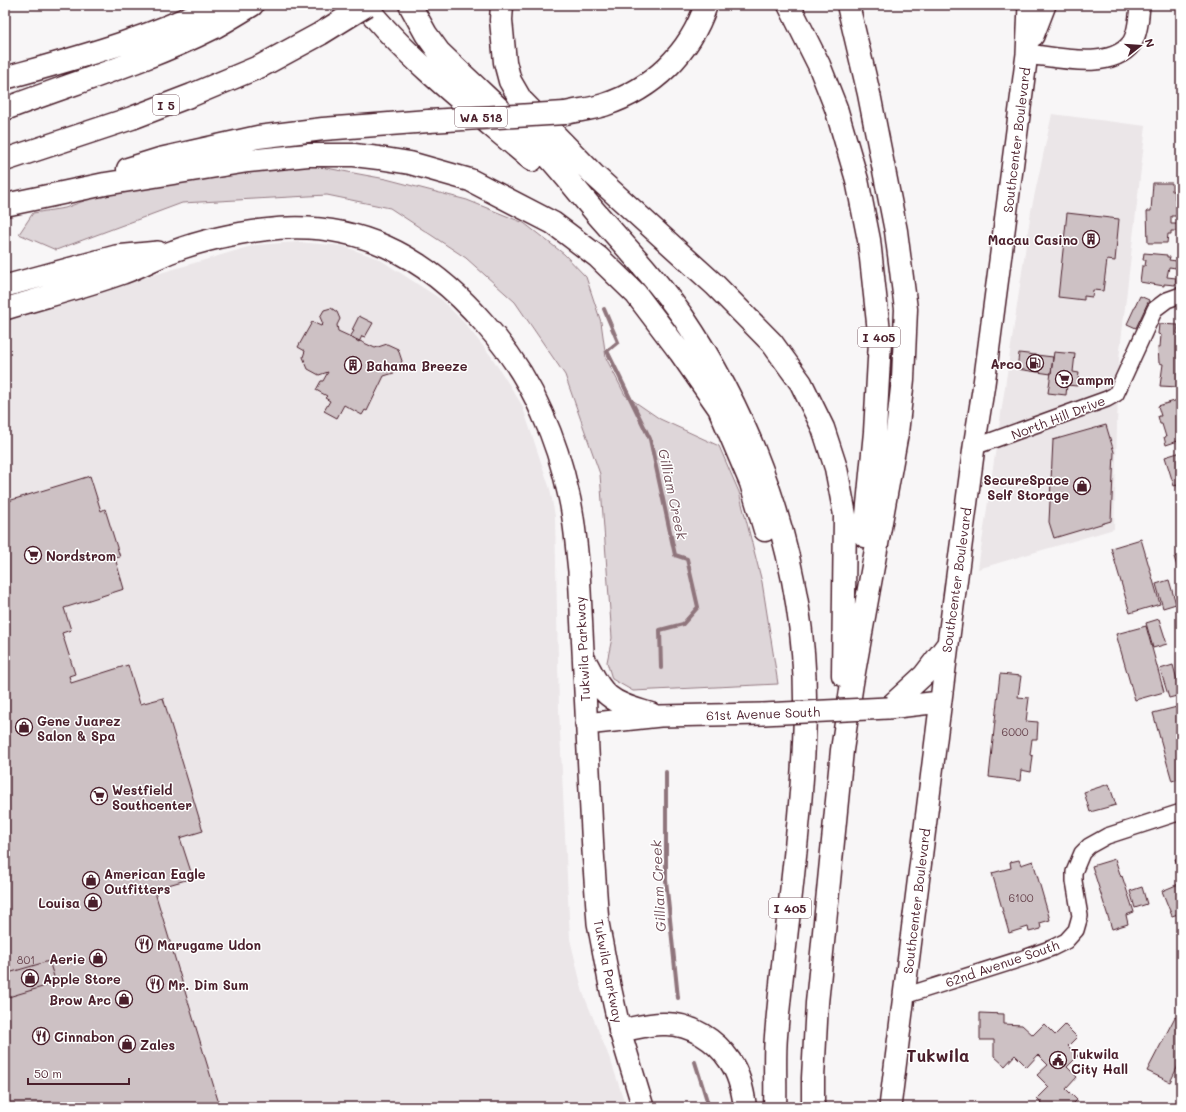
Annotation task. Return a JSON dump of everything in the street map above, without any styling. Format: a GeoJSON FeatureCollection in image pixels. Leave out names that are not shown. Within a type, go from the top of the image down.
{"type":"FeatureCollection","features":[{"type":"Feature","properties":{"kind":"highway"},"geometry":{"type":"LineString","coordinates":[[5,78],[127,42],[199,14],[215,5]]}},
{"type":"Feature","properties":{"kind":"highway"},"geometry":{"type":"LineString","coordinates":[[5,109],[173,46],[212,28],[252,5]]}},
{"type":"Feature","properties":{"kind":"highway","name":"I 5"},"geometry":{"type":"LineString","coordinates":[[5,160],[132,118],[261,66],[320,34],[366,5]]}},
{"type":"Feature","properties":{"kind":"highway","name":"WA 518"},"geometry":{"type":"LineString","coordinates":[[366,5],[377,22],[446,88],[604,221]]}},
{"type":"Feature","properties":{"kind":"highway"},"geometry":{"type":"LineString","coordinates":[[410,5],[419,23],[439,52],[543,152],[604,221]]}},
{"type":"Feature","properties":{"kind":"highway"},"geometry":{"type":"LineString","coordinates":[[502,5],[501,20],[505,62],[510,81],[521,100],[594,175],[715,285],[772,343],[802,383],[823,428],[836,468],[845,515],[842,750]]}},
{"type":"Feature","properties":{"kind":"highway"},"geometry":{"type":"LineString","coordinates":[[5,200],[105,176],[160,159],[258,137],[323,129],[565,113],[604,105],[623,98],[642,88],[672,63],[685,47],[698,26],[706,5]]}},
{"type":"Feature","properties":{"kind":"highway","name":"I 405"},"geometry":{"type":"LineString","coordinates":[[789,5],[819,65],[836,108],[857,180],[869,240],[880,341],[875,432],[852,683],[842,750],[817,1003],[813,1107]]}},
{"type":"Feature","properties":{"kind":"highway"},"geometry":{"type":"LineString","coordinates":[[848,5],[869,94],[896,231],[906,308],[903,379],[897,433],[852,683]]}},
{"type":"Feature","properties":{"kind":"highway"},"geometry":{"type":"LineString","coordinates":[[859,5],[869,94]]}},
{"type":"Feature","properties":{"kind":"highway"},"geometry":{"type":"LineString","coordinates":[[5,205],[105,184],[248,162],[308,156],[354,155],[410,163],[470,180],[553,223],[598,257],[636,294],[680,352],[718,408],[751,483],[772,551],[805,708]]}},
{"type":"Feature","properties":{"kind":"highway","name":"I 405"},"geometry":{"type":"LineString","coordinates":[[604,221],[656,280],[704,350],[724,386],[741,419],[770,493],[790,568],[804,660],[804,758],[795,861],[776,1039],[775,1107]]}},
{"type":"Feature","properties":{"kind":"highway"},"geometry":{"type":"LineString","coordinates":[[620,1031],[649,1025],[666,1024],[684,1026],[700,1033],[722,1050],[730,1061],[739,1078],[745,1107]]}},
{"type":"Feature","properties":{"kind":"main road","name":"Southcenter Boulevard"},"geometry":{"type":"LineString","coordinates":[[890,1107],[940,702],[974,447],[984,384],[1027,54],[1029,5]]}},
{"type":"Feature","properties":{"kind":"main road","name":"Southcenter Boulevard"},"geometry":{"type":"LineString","coordinates":[[1027,54],[1045,5]]}},
{"type":"Feature","properties":{"kind":"main road","name":"Tukwila Parkway"},"geometry":{"type":"LineString","coordinates":[[174,250],[238,234],[289,227],[339,231],[368,239],[421,265],[446,284],[471,308],[498,339],[523,375],[542,412],[555,448],[569,496],[575,531],[594,880],[598,923],[620,1031],[644,1107]]}},
{"type":"Feature","properties":{"kind":"main road"},"geometry":{"type":"LineString","coordinates":[[5,286],[116,256],[174,250]]}},
{"type":"Feature","properties":{"kind":"main road"},"geometry":{"type":"LineString","coordinates":[[5,309],[125,273],[174,250]]}},
{"type":"Feature","properties":{"kind":"main road"},"geometry":{"type":"LineString","coordinates":[[888,708],[924,675],[948,644]]}},
{"type":"Feature","properties":{"kind":"main road"},"geometry":{"type":"LineString","coordinates":[[582,654],[598,685],[608,696],[621,704],[660,716]]}},
{"type":"Feature","properties":{"kind":"main road","name":"61st Avenue South"},"geometry":{"type":"LineString","coordinates":[[586,724],[660,716],[763,714],[888,708],[940,702]]}},
{"type":"Feature","properties":{"kind":"street"},"geometry":{"type":"LineString","coordinates":[[1027,54],[1080,61],[1102,59],[1122,54],[1132,43],[1138,23],[1140,5]]}},
{"type":"Feature","properties":{"kind":"street","name":"North Hill Drive"},"geometry":{"type":"LineString","coordinates":[[974,447],[1086,407],[1116,394],[1155,309],[1167,300],[1181,295]]}},
{"type":"Feature","properties":{"kind":"street","name":"62nd Avenue South"},"geometry":{"type":"LineString","coordinates":[[904,996],[1027,957],[1066,941],[1076,930],[1080,916],[1074,881],[1074,872],[1082,853],[1092,843],[1106,836],[1181,812]]}},
{"type":"Feature","properties":{"kind":"shaded area"},"geometry":{"type":"Polygon","coordinates":[[[1052,114],[1146,126],[1119,359],[1114,529],[978,569],[1031,211],[1052,114]]]}},
{"type":"Feature","properties":{"kind":"shaded area"},"geometry":{"type":"Polygon","coordinates":[[[310,165],[386,179],[467,200],[524,223],[564,254],[586,277],[601,322],[606,358],[625,395],[660,419],[719,446],[739,492],[762,582],[778,684],[633,691],[612,679],[607,662],[612,638],[600,474],[565,375],[515,302],[466,258],[390,208],[327,195],[182,203],[56,250],[19,234],[33,213],[65,208],[100,195],[209,173],[310,165]]]}},
{"type":"Feature","properties":{"kind":"shaded area","name":"Westfield Southcenter"},"geometry":{"type":"Polygon","coordinates":[[[298,242],[343,246],[379,259],[442,300],[466,325],[491,356],[522,405],[550,489],[555,516],[559,710],[570,939],[583,993],[612,1064],[626,1107],[5,1107],[5,319],[255,245],[298,242]]]}},
{"type":"Feature","properties":{"kind":"building"},"geometry":{"type":"Polygon","coordinates":[[[1153,183],[1172,183],[1172,191],[1175,191],[1175,199],[1178,199],[1178,216],[1171,216],[1171,224],[1178,224],[1178,231],[1171,231],[1171,234],[1168,234],[1167,243],[1148,243],[1147,211],[1151,211],[1153,183]]]}},
{"type":"Feature","properties":{"kind":"building","name":"Macau Casino"},"geometry":{"type":"Polygon","coordinates":[[[1067,213],[1119,219],[1115,261],[1107,260],[1103,291],[1093,290],[1092,297],[1084,296],[1084,300],[1058,297],[1067,213]]]}},
{"type":"Feature","properties":{"kind":"building"},"geometry":{"type":"Polygon","coordinates":[[[1144,253],[1167,255],[1167,257],[1170,257],[1169,260],[1177,261],[1176,268],[1169,267],[1167,277],[1176,278],[1175,285],[1164,284],[1164,286],[1140,282],[1142,266],[1145,266],[1146,260],[1143,260],[1144,253]]]}},
{"type":"Feature","properties":{"kind":"building"},"geometry":{"type":"Polygon","coordinates":[[[1140,296],[1149,300],[1136,328],[1127,324],[1140,296]]]}},
{"type":"Feature","properties":{"kind":"building","name":"Bahama Breeze"},"geometry":{"type":"Polygon","coordinates":[[[331,308],[337,312],[340,319],[337,325],[338,331],[375,348],[387,344],[398,349],[402,361],[397,372],[384,376],[367,411],[365,410],[362,415],[344,405],[337,418],[324,411],[330,401],[325,398],[327,396],[316,390],[328,372],[319,375],[308,369],[303,357],[305,351],[298,347],[312,322],[321,326],[323,324],[320,317],[324,310],[331,308]]]}},
{"type":"Feature","properties":{"kind":"building"},"geometry":{"type":"Polygon","coordinates":[[[359,316],[373,323],[365,337],[362,336],[359,342],[350,337],[354,331],[352,330],[359,316]]]}},
{"type":"Feature","properties":{"kind":"building"},"geometry":{"type":"Polygon","coordinates":[[[1159,324],[1178,325],[1177,333],[1180,334],[1181,338],[1181,377],[1179,387],[1160,386],[1163,364],[1159,363],[1158,347],[1160,347],[1161,335],[1158,334],[1159,324]]]}},
{"type":"Feature","properties":{"kind":"building","name":"ampm"},"geometry":{"type":"Polygon","coordinates":[[[1054,352],[1075,354],[1073,372],[1079,373],[1077,386],[1067,385],[1066,395],[1048,393],[1054,352]]]}},
{"type":"Feature","properties":{"kind":"building","name":"Arco"},"geometry":{"type":"Polygon","coordinates":[[[1019,353],[1053,357],[1051,374],[1017,369],[1019,353]]]}},
{"type":"Feature","properties":{"kind":"building"},"geometry":{"type":"Polygon","coordinates":[[[1181,399],[1181,415],[1179,416],[1181,422],[1181,440],[1166,445],[1164,437],[1166,437],[1158,416],[1161,416],[1158,406],[1181,399]]]}},
{"type":"Feature","properties":{"kind":"building","name":"SecureSpace Self Storage"},"geometry":{"type":"Polygon","coordinates":[[[1106,425],[1114,452],[1111,521],[1054,538],[1049,522],[1053,440],[1106,425]]]}},
{"type":"Feature","properties":{"kind":"building"},"geometry":{"type":"Polygon","coordinates":[[[1181,452],[1181,497],[1177,485],[1174,486],[1165,457],[1181,452]]]}},
{"type":"Feature","properties":{"kind":"building","name":"Westfield Southcenter"},"geometry":{"type":"Polygon","coordinates":[[[90,476],[101,511],[105,509],[120,557],[115,558],[124,589],[64,608],[71,630],[62,633],[75,674],[69,676],[71,683],[128,665],[140,704],[163,698],[203,831],[180,838],[193,878],[154,889],[220,1107],[5,1107],[5,502],[90,476]]]}},
{"type":"Feature","properties":{"kind":"building"},"geometry":{"type":"Polygon","coordinates":[[[1141,539],[1160,604],[1130,613],[1111,548],[1141,539]]]}},
{"type":"Feature","properties":{"kind":"building"},"geometry":{"type":"Polygon","coordinates":[[[1181,555],[1181,579],[1174,557],[1181,555]]]}},
{"type":"Feature","properties":{"kind":"building"},"geometry":{"type":"Polygon","coordinates":[[[1169,580],[1176,604],[1163,608],[1156,584],[1169,580]]]}},
{"type":"Feature","properties":{"kind":"building"},"geometry":{"type":"Polygon","coordinates":[[[1159,619],[1167,644],[1153,648],[1146,623],[1159,619]]]}},
{"type":"Feature","properties":{"kind":"building"},"geometry":{"type":"Polygon","coordinates":[[[1146,626],[1164,692],[1135,700],[1116,634],[1146,626]]]}},
{"type":"Feature","properties":{"kind":"building"},"geometry":{"type":"Polygon","coordinates":[[[1173,665],[1181,695],[1169,698],[1160,669],[1173,665]]]}},
{"type":"Feature","properties":{"kind":"building"},"geometry":{"type":"Polygon","coordinates":[[[1000,674],[1021,676],[1018,697],[1029,698],[1026,721],[1038,722],[1037,739],[1032,739],[1030,755],[1033,756],[1031,772],[1021,770],[1020,781],[989,777],[1000,674]]]}},
{"type":"Feature","properties":{"kind":"building"},"geometry":{"type":"Polygon","coordinates":[[[1181,706],[1181,778],[1172,781],[1153,713],[1181,706]]]}},
{"type":"Feature","properties":{"kind":"building"},"geometry":{"type":"Polygon","coordinates":[[[1109,784],[1116,805],[1090,812],[1084,792],[1109,784]]]}},
{"type":"Feature","properties":{"kind":"building"},"geometry":{"type":"Polygon","coordinates":[[[1181,857],[1181,870],[1179,871],[1175,859],[1181,857]]]}},
{"type":"Feature","properties":{"kind":"building"},"geometry":{"type":"Polygon","coordinates":[[[1115,859],[1134,912],[1126,915],[1128,924],[1112,929],[1092,866],[1115,859]]]}},
{"type":"Feature","properties":{"kind":"building"},"geometry":{"type":"Polygon","coordinates":[[[1019,860],[1021,865],[1033,861],[1050,920],[1040,923],[1041,929],[1029,932],[1028,927],[1009,933],[992,873],[1011,868],[1010,862],[1019,860]]]}},
{"type":"Feature","properties":{"kind":"building"},"geometry":{"type":"Polygon","coordinates":[[[1181,883],[1181,913],[1172,916],[1162,891],[1181,883]]]}},
{"type":"Feature","properties":{"kind":"building"},"geometry":{"type":"Polygon","coordinates":[[[1142,887],[1147,904],[1135,908],[1130,891],[1142,887]]]}},
{"type":"Feature","properties":{"kind":"building","name":"Apple Store"},"geometry":{"type":"Polygon","coordinates":[[[49,961],[56,983],[5,998],[5,974],[49,961]]]}},
{"type":"Feature","properties":{"kind":"building","name":"Tukwila City Hall"},"geometry":{"type":"Polygon","coordinates":[[[980,1013],[1004,1014],[1004,1024],[1022,1025],[1033,1035],[1044,1024],[1055,1035],[1065,1025],[1077,1037],[1068,1046],[1078,1056],[1067,1067],[1077,1077],[1066,1089],[1077,1100],[1070,1107],[1045,1107],[1037,1099],[1049,1087],[1037,1075],[1048,1065],[1038,1055],[1027,1067],[1015,1055],[1005,1066],[994,1056],[994,1040],[980,1040],[980,1013]]]}},
{"type":"Feature","properties":{"kind":"building"},"geometry":{"type":"Polygon","coordinates":[[[1175,1017],[1181,1020],[1181,1060],[1170,1082],[1147,1071],[1175,1017]]]}},
{"type":"Feature","properties":{"kind":"waterway","name":"Gilliam Creek"},"geometry":{"type":"LineString","coordinates":[[604,309],[618,342],[607,351],[650,439],[675,555],[687,559],[698,607],[683,624],[660,630],[661,668]]}},
{"type":"Feature","properties":{"kind":"waterway","name":"Gilliam Creek"},"geometry":{"type":"LineString","coordinates":[[666,772],[666,880],[678,998]]}},
{"type":"Feature","properties":{"kind":"waterway","name":"Gilliam Creek"},"geometry":{"type":"LineString","coordinates":[[695,1062],[709,1107]]}},
{"type":"Feature","properties":{"kind":"place","name":"Macau Casino"},"geometry":{"type":"Point","coordinates":[1091,239]}},
{"type":"Feature","properties":{"kind":"place","name":"Arco"},"geometry":{"type":"Point","coordinates":[1035,363]}},
{"type":"Feature","properties":{"kind":"place","name":"Bahama Breeze"},"geometry":{"type":"Point","coordinates":[353,365]}},
{"type":"Feature","properties":{"kind":"place","name":"ampm"},"geometry":{"type":"Point","coordinates":[1064,379]}},
{"type":"Feature","properties":{"kind":"place","name":"SecureSpace Self Storage"},"geometry":{"type":"Point","coordinates":[1082,486]}},
{"type":"Feature","properties":{"kind":"place","name":"Nordstrom"},"geometry":{"type":"Point","coordinates":[33,555]}},
{"type":"Feature","properties":{"kind":"place","name":"Gene Juarez Salon & Spa"},"geometry":{"type":"Point","coordinates":[24,727]}},
{"type":"Feature","properties":{"kind":"place","name":"Westfield Southcenter"},"geometry":{"type":"Point","coordinates":[99,796]}},
{"type":"Feature","properties":{"kind":"place","name":"American Eagle Outfitters"},"geometry":{"type":"Point","coordinates":[91,880]}},
{"type":"Feature","properties":{"kind":"place","name":"Louisa"},"geometry":{"type":"Point","coordinates":[93,902]}},
{"type":"Feature","properties":{"kind":"place","name":"Marugame Udon"},"geometry":{"type":"Point","coordinates":[144,944]}},
{"type":"Feature","properties":{"kind":"place","name":"Aerie"},"geometry":{"type":"Point","coordinates":[98,958]}},
{"type":"Feature","properties":{"kind":"place","name":"Apple Store"},"geometry":{"type":"Point","coordinates":[30,978]}},
{"type":"Feature","properties":{"kind":"place","name":"Mr. Dim Sum"},"geometry":{"type":"Point","coordinates":[155,984]}},
{"type":"Feature","properties":{"kind":"place","name":"Brow Arc"},"geometry":{"type":"Point","coordinates":[124,999]}},
{"type":"Feature","properties":{"kind":"place","name":"Cinnabon"},"geometry":{"type":"Point","coordinates":[41,1036]}},
{"type":"Feature","properties":{"kind":"place","name":"Zales"},"geometry":{"type":"Point","coordinates":[127,1044]}},
{"type":"Feature","properties":{"kind":"place","name":"Tukwila City Hall"},"geometry":{"type":"Point","coordinates":[1058,1060]}},
{"type":"Feature","properties":{"kind":"district","name":"Tukwila"},"geometry":{"type":"Point","coordinates":[938,1055]}}]}
